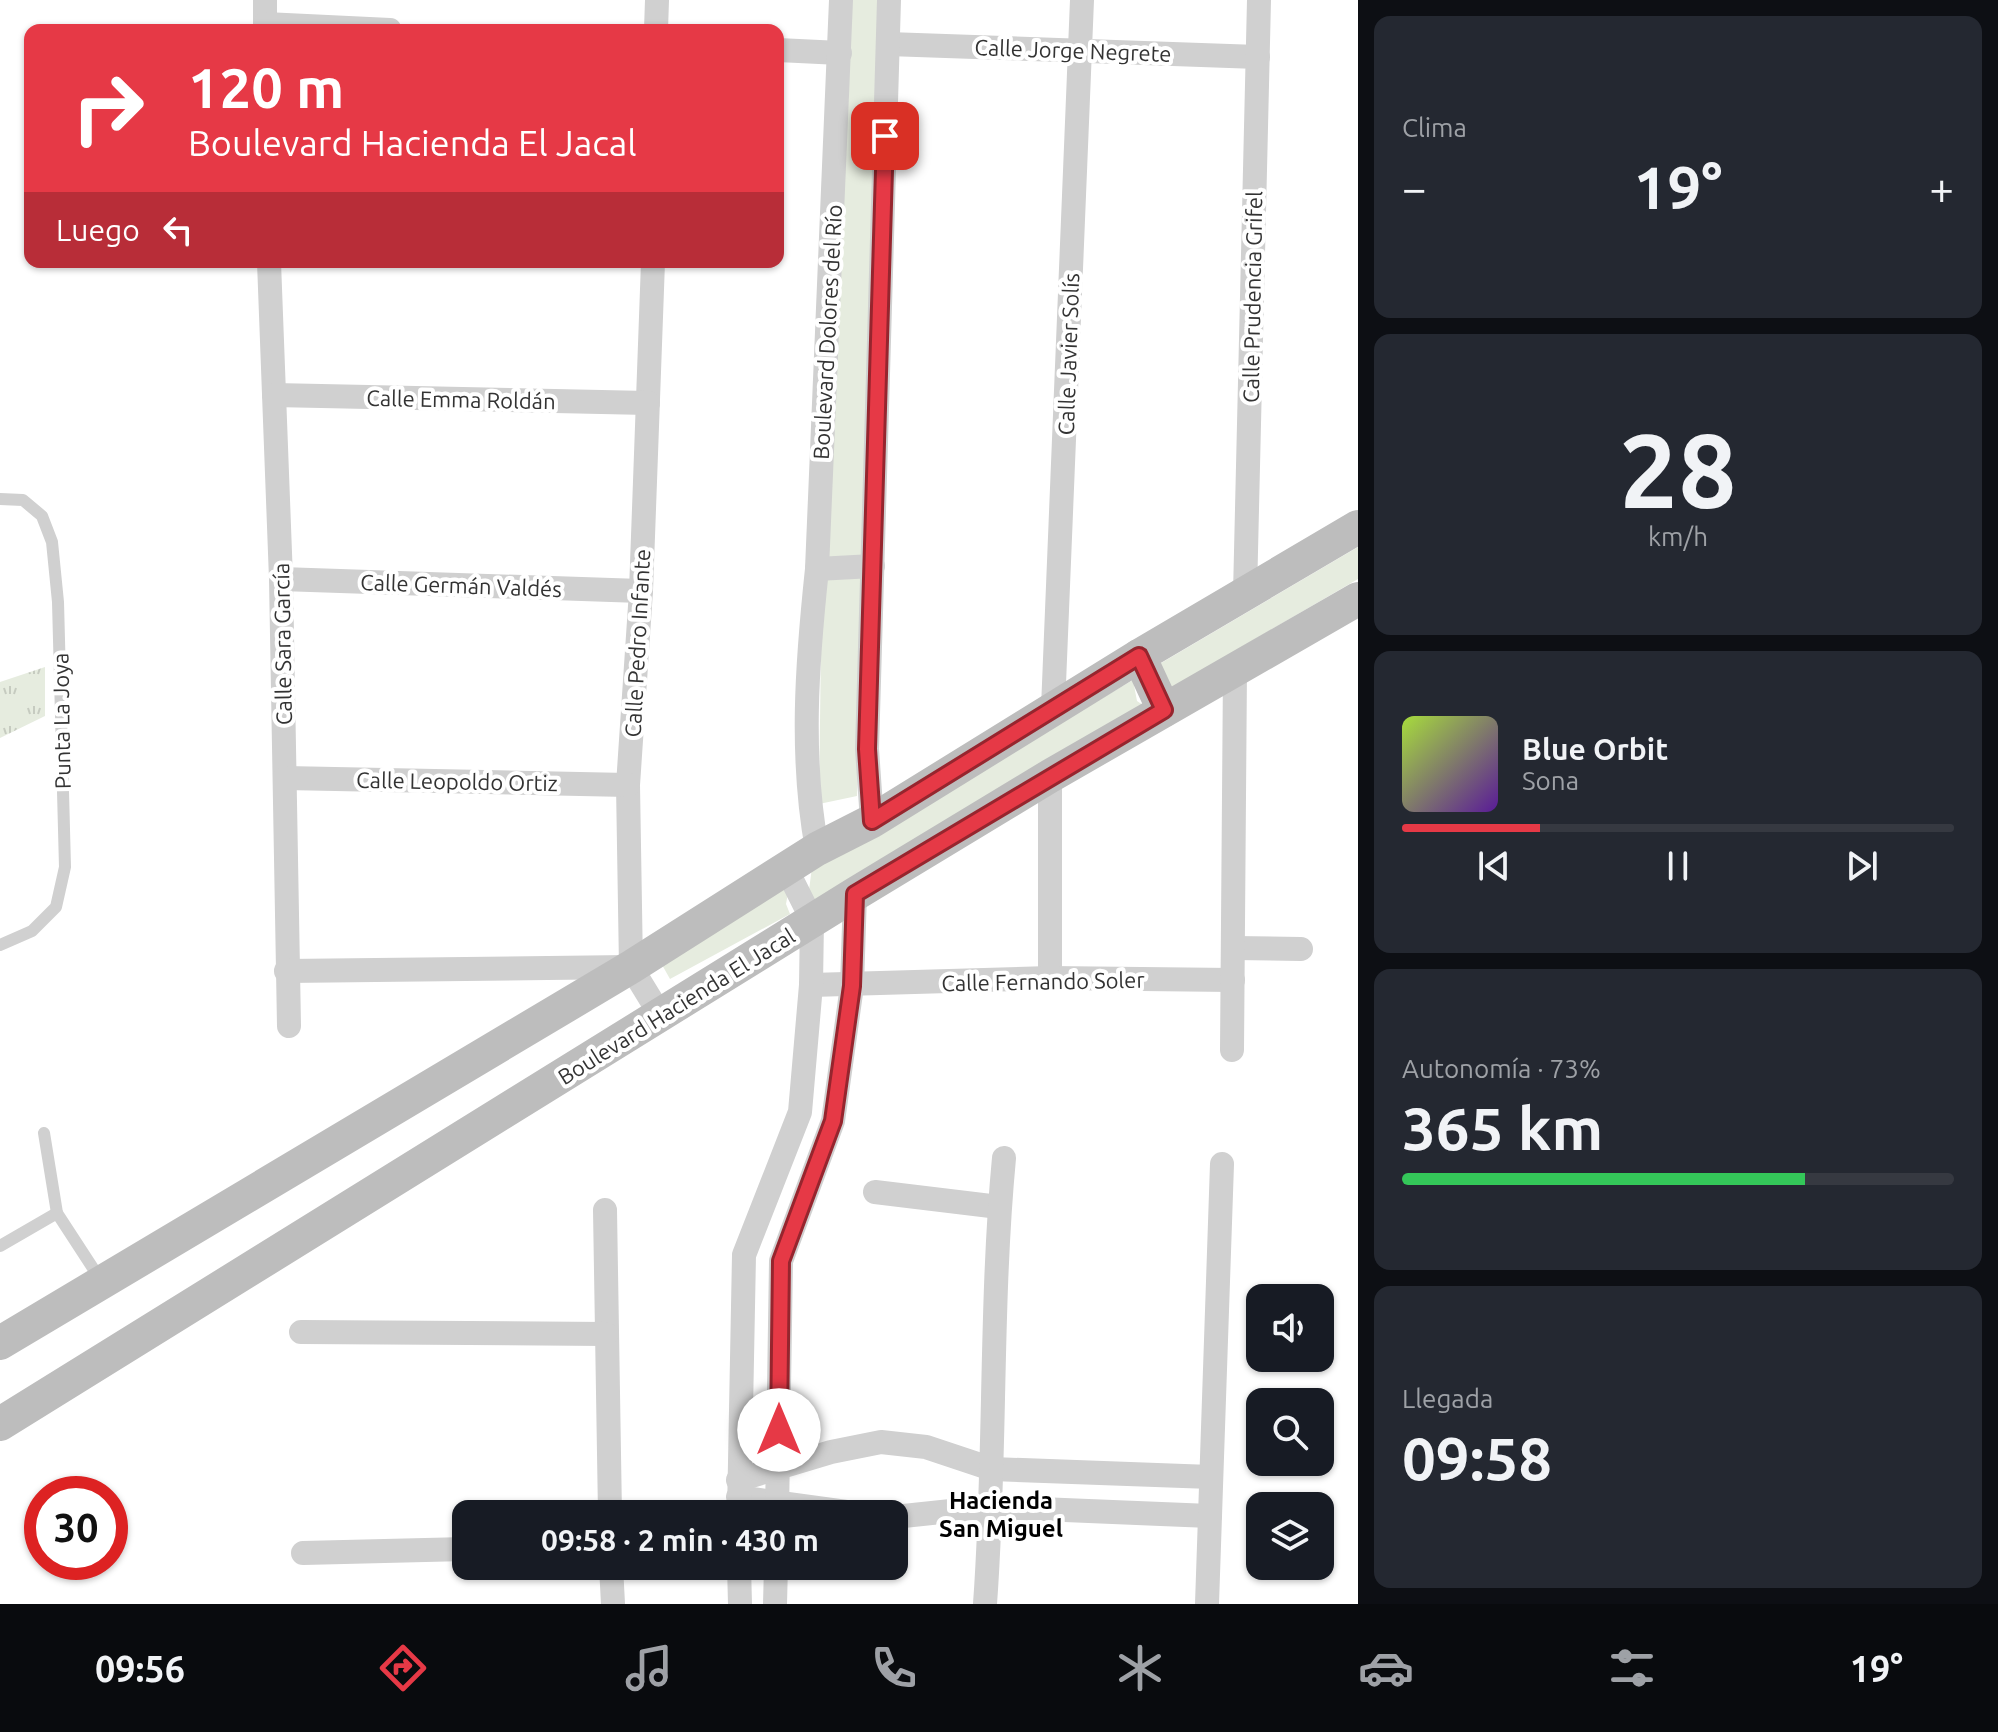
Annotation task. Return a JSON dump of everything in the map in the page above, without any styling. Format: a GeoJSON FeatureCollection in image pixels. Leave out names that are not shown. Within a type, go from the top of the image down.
{"type":"FeatureCollection","features":[{"type":"Feature","properties":{"kind":"main road"},"geometry":{"type":"LineString","coordinates":[[0,1343],[631,967],[817,849],[872,821],[1053,708],[1358,527]]}},
{"type":"Feature","properties":{"kind":"main road","name":"Boulevard Hacienda El Jacal"},"geometry":{"type":"LineString","coordinates":[[0,1424],[812,920],[1050,776],[1358,599]]}},
{"type":"Feature","properties":{"kind":"main road"},"geometry":{"type":"LineString","coordinates":[[1139,656],[1164,710]]}},
{"type":"Feature","properties":{"kind":"street"},"geometry":{"type":"LineString","coordinates":[[656,24],[657,0]]}},
{"type":"Feature","properties":{"kind":"street","name":"Boulevard Dolores del Río"},"geometry":{"type":"LineString","coordinates":[[817,849],[809,806],[806,710],[808,647],[817,569],[841,0]]}},
{"type":"Feature","properties":{"kind":"street"},"geometry":{"type":"LineString","coordinates":[[872,821],[867,749],[889,0]]}},
{"type":"Feature","properties":{"kind":"street","name":"Calle Javier Solís"},"geometry":{"type":"LineString","coordinates":[[1053,708],[1082,0]]}},
{"type":"Feature","properties":{"kind":"street","name":"Calle Prudencia Grifel"},"geometry":{"type":"LineString","coordinates":[[1245,594],[1259,0]]}},
{"type":"Feature","properties":{"kind":"street"},"geometry":{"type":"LineString","coordinates":[[265,18],[328,24]]}},
{"type":"Feature","properties":{"kind":"street","name":"Calle Jorge Negrete"},"geometry":{"type":"LineString","coordinates":[[888,44],[1258,57]]}},
{"type":"Feature","properties":{"kind":"street"},"geometry":{"type":"LineString","coordinates":[[784,50],[840,53]]}},
{"type":"Feature","properties":{"kind":"street","name":"Calle Sara García"},"geometry":{"type":"LineString","coordinates":[[269,268],[281,579],[289,1026]]}},
{"type":"Feature","properties":{"kind":"street","name":"Calle Pedro Infante"},"geometry":{"type":"LineString","coordinates":[[631,967],[628,785],[641,591],[653,268]]}},
{"type":"Feature","properties":{"kind":"street","name":"Calle Emma Roldán"},"geometry":{"type":"LineString","coordinates":[[274,395],[648,403]]}},
{"type":"Feature","properties":{"kind":"street"},"geometry":{"type":"LineString","coordinates":[[817,569],[873,566]]}},
{"type":"Feature","properties":{"kind":"street","name":"Calle Germán Valdés"},"geometry":{"type":"LineString","coordinates":[[281,579],[641,591]]}},
{"type":"Feature","properties":{"kind":"street"},"geometry":{"type":"LineString","coordinates":[[1232,1050],[1235,669]]}},
{"type":"Feature","properties":{"kind":"street"},"geometry":{"type":"LineString","coordinates":[[1050,776],[1050,978]]}},
{"type":"Feature","properties":{"kind":"street","name":"Calle Leopoldo Ortiz"},"geometry":{"type":"LineString","coordinates":[[285,778],[628,785]]}},
{"type":"Feature","properties":{"kind":"street"},"geometry":{"type":"LineString","coordinates":[[738,1497],[744,1255],[800,1112],[811,985],[812,920],[787,870]]}},
{"type":"Feature","properties":{"kind":"street"},"geometry":{"type":"LineString","coordinates":[[777,1500],[781,1261],[833,1121],[852,986],[855,894]]}},
{"type":"Feature","properties":{"kind":"street"},"geometry":{"type":"LineString","coordinates":[[1234,948],[1301,949]]}},
{"type":"Feature","properties":{"kind":"street"},"geometry":{"type":"LineString","coordinates":[[286,971],[631,967],[661,1016]]}},
{"type":"Feature","properties":{"kind":"street","name":"Calle Fernando Soler"},"geometry":{"type":"LineString","coordinates":[[811,985],[1050,978],[1233,980]]}},
{"type":"Feature","properties":{"kind":"street"},"geometry":{"type":"LineString","coordinates":[[985,1604],[999,1207],[1004,1158]]}},
{"type":"Feature","properties":{"kind":"street"},"geometry":{"type":"LineString","coordinates":[[1207,1604],[1222,1164]]}},
{"type":"Feature","properties":{"kind":"street"},"geometry":{"type":"LineString","coordinates":[[875,1192],[999,1207]]}},
{"type":"Feature","properties":{"kind":"street"},"geometry":{"type":"LineString","coordinates":[[605,1210],[610,1500]]}},
{"type":"Feature","properties":{"kind":"street"},"geometry":{"type":"LineString","coordinates":[[301,1332],[606,1334]]}},
{"type":"Feature","properties":{"kind":"street"},"geometry":{"type":"LineString","coordinates":[[738,1497],[778,1468],[831,1452],[881,1442],[926,1447],[992,1469],[1211,1477]]}},
{"type":"Feature","properties":{"kind":"street"},"geometry":{"type":"LineString","coordinates":[[908,1518],[989,1507],[1210,1516]]}},
{"type":"Feature","properties":{"kind":"street"},"geometry":{"type":"LineString","coordinates":[[303,1553],[452,1549]]}},
{"type":"Feature","properties":{"kind":"street"},"geometry":{"type":"LineString","coordinates":[[612,1580],[613,1604]]}},
{"type":"Feature","properties":{"kind":"street"},"geometry":{"type":"LineString","coordinates":[[739,1580],[740,1604]]}},
{"type":"Feature","properties":{"kind":"street"},"geometry":{"type":"LineString","coordinates":[[775,1604],[776,1580]]}},
{"type":"Feature","properties":{"kind":"lane","name":"Punta La Joya"},"geometry":{"type":"LineString","coordinates":[[0,499],[23,500],[33,508],[42,516],[52,542],[58,602],[65,867],[56,907],[32,931],[0,945]]}},
{"type":"Feature","properties":{"kind":"lane"},"geometry":{"type":"LineString","coordinates":[[44,1133],[57,1213],[101,1282]]}},
{"type":"Feature","properties":{"kind":"lane"},"geometry":{"type":"LineString","coordinates":[[0,1246],[57,1213]]}},
{"type":"Feature","properties":{"kind":"green space"},"geometry":{"type":"Polygon","coordinates":[[[845,0],[882,0],[857,796],[819,804],[821,641],[845,0]]]}},
{"type":"Feature","properties":{"kind":"green space"},"geometry":{"type":"Polygon","coordinates":[[[1358,547],[1358,579],[1161,694],[1151,669],[1358,547]]]}},
{"type":"Feature","properties":{"kind":"green space"},"geometry":{"type":"Polygon","coordinates":[[[45,667],[45,716],[0,738],[0,682],[45,667]]]}},
{"type":"Feature","properties":{"kind":"green space"},"geometry":{"type":"Polygon","coordinates":[[[1133,680],[1137,701],[1143,705],[815,901],[808,898],[812,867],[1133,680]]]}},
{"type":"Feature","properties":{"kind":"green space"},"geometry":{"type":"Polygon","coordinates":[[[790,882],[786,904],[790,914],[670,979],[661,963],[790,882]]]}},
{"type":"Feature","properties":{"kind":"district","name":"Hacienda San Miguel"},"geometry":{"type":"Point","coordinates":[1001,1514]}},
{"type":"Feature","properties":{"kind":"route"},"geometry":{"type":"LineString","coordinates":[[779,1430],[781,1261],[833,1121],[852,986],[855,894],[1164,710],[1139,656],[872,821],[867,749],[885,136]]}}]}
